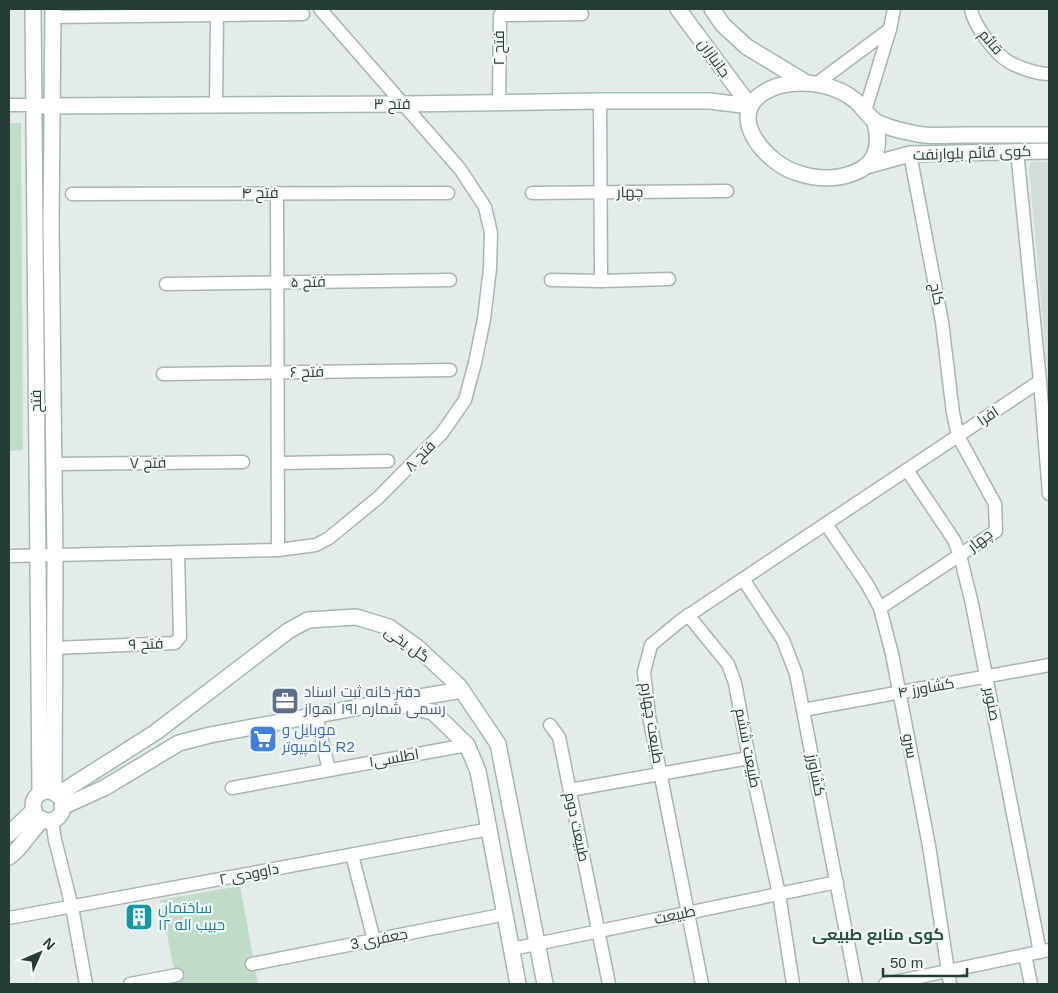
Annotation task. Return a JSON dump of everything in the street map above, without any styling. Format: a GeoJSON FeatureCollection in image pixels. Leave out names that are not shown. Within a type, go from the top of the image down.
{"type":"FeatureCollection","features":[{"type":"Feature","properties":{"kind":"street","name":"فتح"},"geometry":{"type":"LineString","coordinates":[[33,9],[37,556],[54,797]]}},
{"type":"Feature","properties":{"kind":"street","name":"فتح ۸"},"geometry":{"type":"LineString","coordinates":[[9,556],[278,550],[316,545],[329,538],[379,497],[442,433],[465,400],[475,364],[484,319],[490,268],[491,233],[485,207],[460,169],[320,9]]}},
{"type":"Feature","properties":{"kind":"street","name":"جانبازان"},"geometry":{"type":"LineString","coordinates":[[678,9],[750,106]]}},
{"type":"Feature","properties":{"kind":"street","name":"جانبازان"},"geometry":{"type":"LineString","coordinates":[[712,9],[723,25],[747,47],[810,83]]}},
{"type":"Feature","properties":{"kind":"street"},"geometry":{"type":"LineString","coordinates":[[870,116],[894,9]]}},
{"type":"Feature","properties":{"kind":"street","name":"قائم"},"geometry":{"type":"LineString","coordinates":[[971,9],[982,36],[1008,61],[1041,74],[1049,74]]}},
{"type":"Feature","properties":{"kind":"street","name":"فتح"},"geometry":{"type":"LineString","coordinates":[[53,13],[51,224],[55,555],[54,797]]}},
{"type":"Feature","properties":{"kind":"street"},"geometry":{"type":"LineString","coordinates":[[53,13],[217,16],[304,14]]}},
{"type":"Feature","properties":{"kind":"street","name":"فتح ۲"},"geometry":{"type":"LineString","coordinates":[[499,103],[500,15],[582,14]]}},
{"type":"Feature","properties":{"kind":"street"},"geometry":{"type":"LineString","coordinates":[[216,105],[217,16]]}},
{"type":"Feature","properties":{"kind":"street"},"geometry":{"type":"LineString","coordinates":[[810,83],[890,29]]}},
{"type":"Feature","properties":{"kind":"street"},"geometry":{"type":"LineString","coordinates":[[810,83],[832,87],[855,100],[870,116],[878,135],[876,152],[866,166],[852,174],[836,178],[817,178],[796,173],[776,162],[758,145],[749,127],[750,106],[758,96],[784,84],[810,83]]}},
{"type":"Feature","properties":{"kind":"street"},"geometry":{"type":"LineString","coordinates":[[600,101],[601,281]]}},
{"type":"Feature","properties":{"kind":"street","name":"فتح ۳"},"geometry":{"type":"LineString","coordinates":[[34,105],[710,101],[750,106]]}},
{"type":"Feature","properties":{"kind":"street"},"geometry":{"type":"LineString","coordinates":[[9,105],[34,105]]}},
{"type":"Feature","properties":{"kind":"street","name":"کوی قائم بلوارنفت"},"geometry":{"type":"LineString","coordinates":[[870,116],[892,128],[919,135],[1049,135]]}},
{"type":"Feature","properties":{"kind":"street"},"geometry":{"type":"LineString","coordinates":[[1017,151],[1040,381],[1049,494]]}},
{"type":"Feature","properties":{"kind":"street","name":"کوی قائم بلوارنفت"},"geometry":{"type":"LineString","coordinates":[[866,166],[910,154],[1049,151]]}},
{"type":"Feature","properties":{"kind":"street","name":"کاج"},"geometry":{"type":"LineString","coordinates":[[910,154],[942,322],[953,413],[958,436]]}},
{"type":"Feature","properties":{"kind":"street","name":"چهار"},"geometry":{"type":"LineString","coordinates":[[532,193],[727,191]]}},
{"type":"Feature","properties":{"kind":"street"},"geometry":{"type":"LineString","coordinates":[[277,193],[278,550]]}},
{"type":"Feature","properties":{"kind":"street","name":"فتح ۴"},"geometry":{"type":"LineString","coordinates":[[72,194],[448,193]]}},
{"type":"Feature","properties":{"kind":"street"},"geometry":{"type":"LineString","coordinates":[[551,280],[669,279]]}},
{"type":"Feature","properties":{"kind":"street","name":"فتح ۵"},"geometry":{"type":"LineString","coordinates":[[166,284],[450,280]]}},
{"type":"Feature","properties":{"kind":"street","name":"فتح ۶"},"geometry":{"type":"LineString","coordinates":[[164,374],[450,370]]}},
{"type":"Feature","properties":{"kind":"street","name":"افرا"},"geometry":{"type":"LineString","coordinates":[[743,579],[1040,381]]}},
{"type":"Feature","properties":{"kind":"street","name":"چهار"},"geometry":{"type":"LineString","coordinates":[[880,608],[996,531],[996,504],[958,436]]}},
{"type":"Feature","properties":{"kind":"street"},"geometry":{"type":"LineString","coordinates":[[278,463],[388,461]]}},
{"type":"Feature","properties":{"kind":"street","name":"فتح ۷"},"geometry":{"type":"LineString","coordinates":[[54,464],[243,462]]}},
{"type":"Feature","properties":{"kind":"street","name":"صنوبر"},"geometry":{"type":"LineString","coordinates":[[907,470],[954,540],[960,555],[972,604],[1044,951]]}},
{"type":"Feature","properties":{"kind":"street","name":"سرو"},"geometry":{"type":"LineString","coordinates":[[826,524],[868,584],[880,608],[892,654],[929,846],[950,984]]}},
{"type":"Feature","properties":{"kind":"street","name":"فتح ۹"},"geometry":{"type":"LineString","coordinates":[[54,648],[175,643],[178,641],[180,637],[178,552]]}},
{"type":"Feature","properties":{"kind":"street","name":"طبیعت چهارم"},"geometry":{"type":"LineString","coordinates":[[702,984],[649,716],[644,672],[651,645],[688,615],[743,579]]}},
{"type":"Feature","properties":{"kind":"street","name":"کشاورز"},"geometry":{"type":"LineString","coordinates":[[743,579],[783,640],[796,674],[856,984]]}},
{"type":"Feature","properties":{"kind":"street","name":"طبیعت ششم"},"geometry":{"type":"LineString","coordinates":[[688,615],[728,664],[735,683],[780,894],[793,984]]}},
{"type":"Feature","properties":{"kind":"street","name":"گل یخی"},"geometry":{"type":"LineString","coordinates":[[54,797],[156,732],[288,631],[308,620],[356,617],[389,628],[417,647],[462,690],[498,744],[545,984]]}},
{"type":"Feature","properties":{"kind":"street","name":"کشاورز ۴"},"geometry":{"type":"LineString","coordinates":[[803,710],[987,678],[1049,665]]}},
{"type":"Feature","properties":{"kind":"street"},"geometry":{"type":"LineString","coordinates":[[86,984],[72,907],[55,840],[35,799],[104,788],[179,743],[210,735],[462,690]]}},
{"type":"Feature","properties":{"kind":"street"},"geometry":{"type":"LineString","coordinates":[[387,702],[433,712],[467,745],[478,771],[518,984]]}},
{"type":"Feature","properties":{"kind":"street"},"geometry":{"type":"LineString","coordinates":[[316,715],[329,770]]}},
{"type":"Feature","properties":{"kind":"street","name":"طبیعت دوم"},"geometry":{"type":"LineString","coordinates":[[550,725],[559,737],[609,984]]}},
{"type":"Feature","properties":{"kind":"street","name":"اطلسی۱"},"geometry":{"type":"LineString","coordinates":[[232,788],[467,745]]}},
{"type":"Feature","properties":{"kind":"street"},"geometry":{"type":"LineString","coordinates":[[570,790],[750,758]]}},
{"type":"Feature","properties":{"kind":"street"},"geometry":{"type":"LineString","coordinates":[[9,834],[43,816],[59,815],[54,797]]}},
{"type":"Feature","properties":{"kind":"street"},"geometry":{"type":"LineString","coordinates":[[9,857],[18,850],[43,816]]}},
{"type":"Feature","properties":{"kind":"street","name":"داوودی ۲"},"geometry":{"type":"LineString","coordinates":[[9,918],[490,829]]}},
{"type":"Feature","properties":{"kind":"street"},"geometry":{"type":"LineString","coordinates":[[352,854],[374,940]]}},
{"type":"Feature","properties":{"kind":"street","name":"طبیعت"},"geometry":{"type":"LineString","coordinates":[[512,949],[837,882]]}},
{"type":"Feature","properties":{"kind":"street","name":"3 جعفری"},"geometry":{"type":"LineString","coordinates":[[252,964],[506,914]]}},
{"type":"Feature","properties":{"kind":"street"},"geometry":{"type":"LineString","coordinates":[[885,984],[1044,951]]}},
{"type":"Feature","properties":{"kind":"street"},"geometry":{"type":"LineString","coordinates":[[1026,955],[1031,984]]}},
{"type":"Feature","properties":{"kind":"street"},"geometry":{"type":"LineString","coordinates":[[130,984],[177,975]]}},
{"type":"Feature","properties":{"kind":"shaded area"},"geometry":{"type":"Polygon","coordinates":[[[1031,162],[1049,162],[1049,385],[1029,169],[1031,162]]]}},
{"type":"Feature","properties":{"kind":"green space"},"geometry":{"type":"Polygon","coordinates":[[[9,123],[21,123],[23,450],[9,451],[9,123]]]}},
{"type":"Feature","properties":{"kind":"green space"},"geometry":{"type":"Polygon","coordinates":[[[240,886],[258,984],[177,984],[160,900],[240,886]]]}},
{"type":"Feature","properties":{"kind":"place","name":"دفتر خانه ثبت اسناد رسمی شماره ۱۹۱ اهواز"},"geometry":{"type":"Point","coordinates":[285,701]}},
{"type":"Feature","properties":{"kind":"place","name":"موبایل و کامپیوتر R2"},"geometry":{"type":"Point","coordinates":[263,739]}},
{"type":"Feature","properties":{"kind":"place","name":"ساختمان حبیب اله ۱۲"},"geometry":{"type":"Point","coordinates":[139,917]}},
{"type":"Feature","properties":{"kind":"district","name":"کوی منابع طبیعی"},"geometry":{"type":"Point","coordinates":[878,934]}}]}
